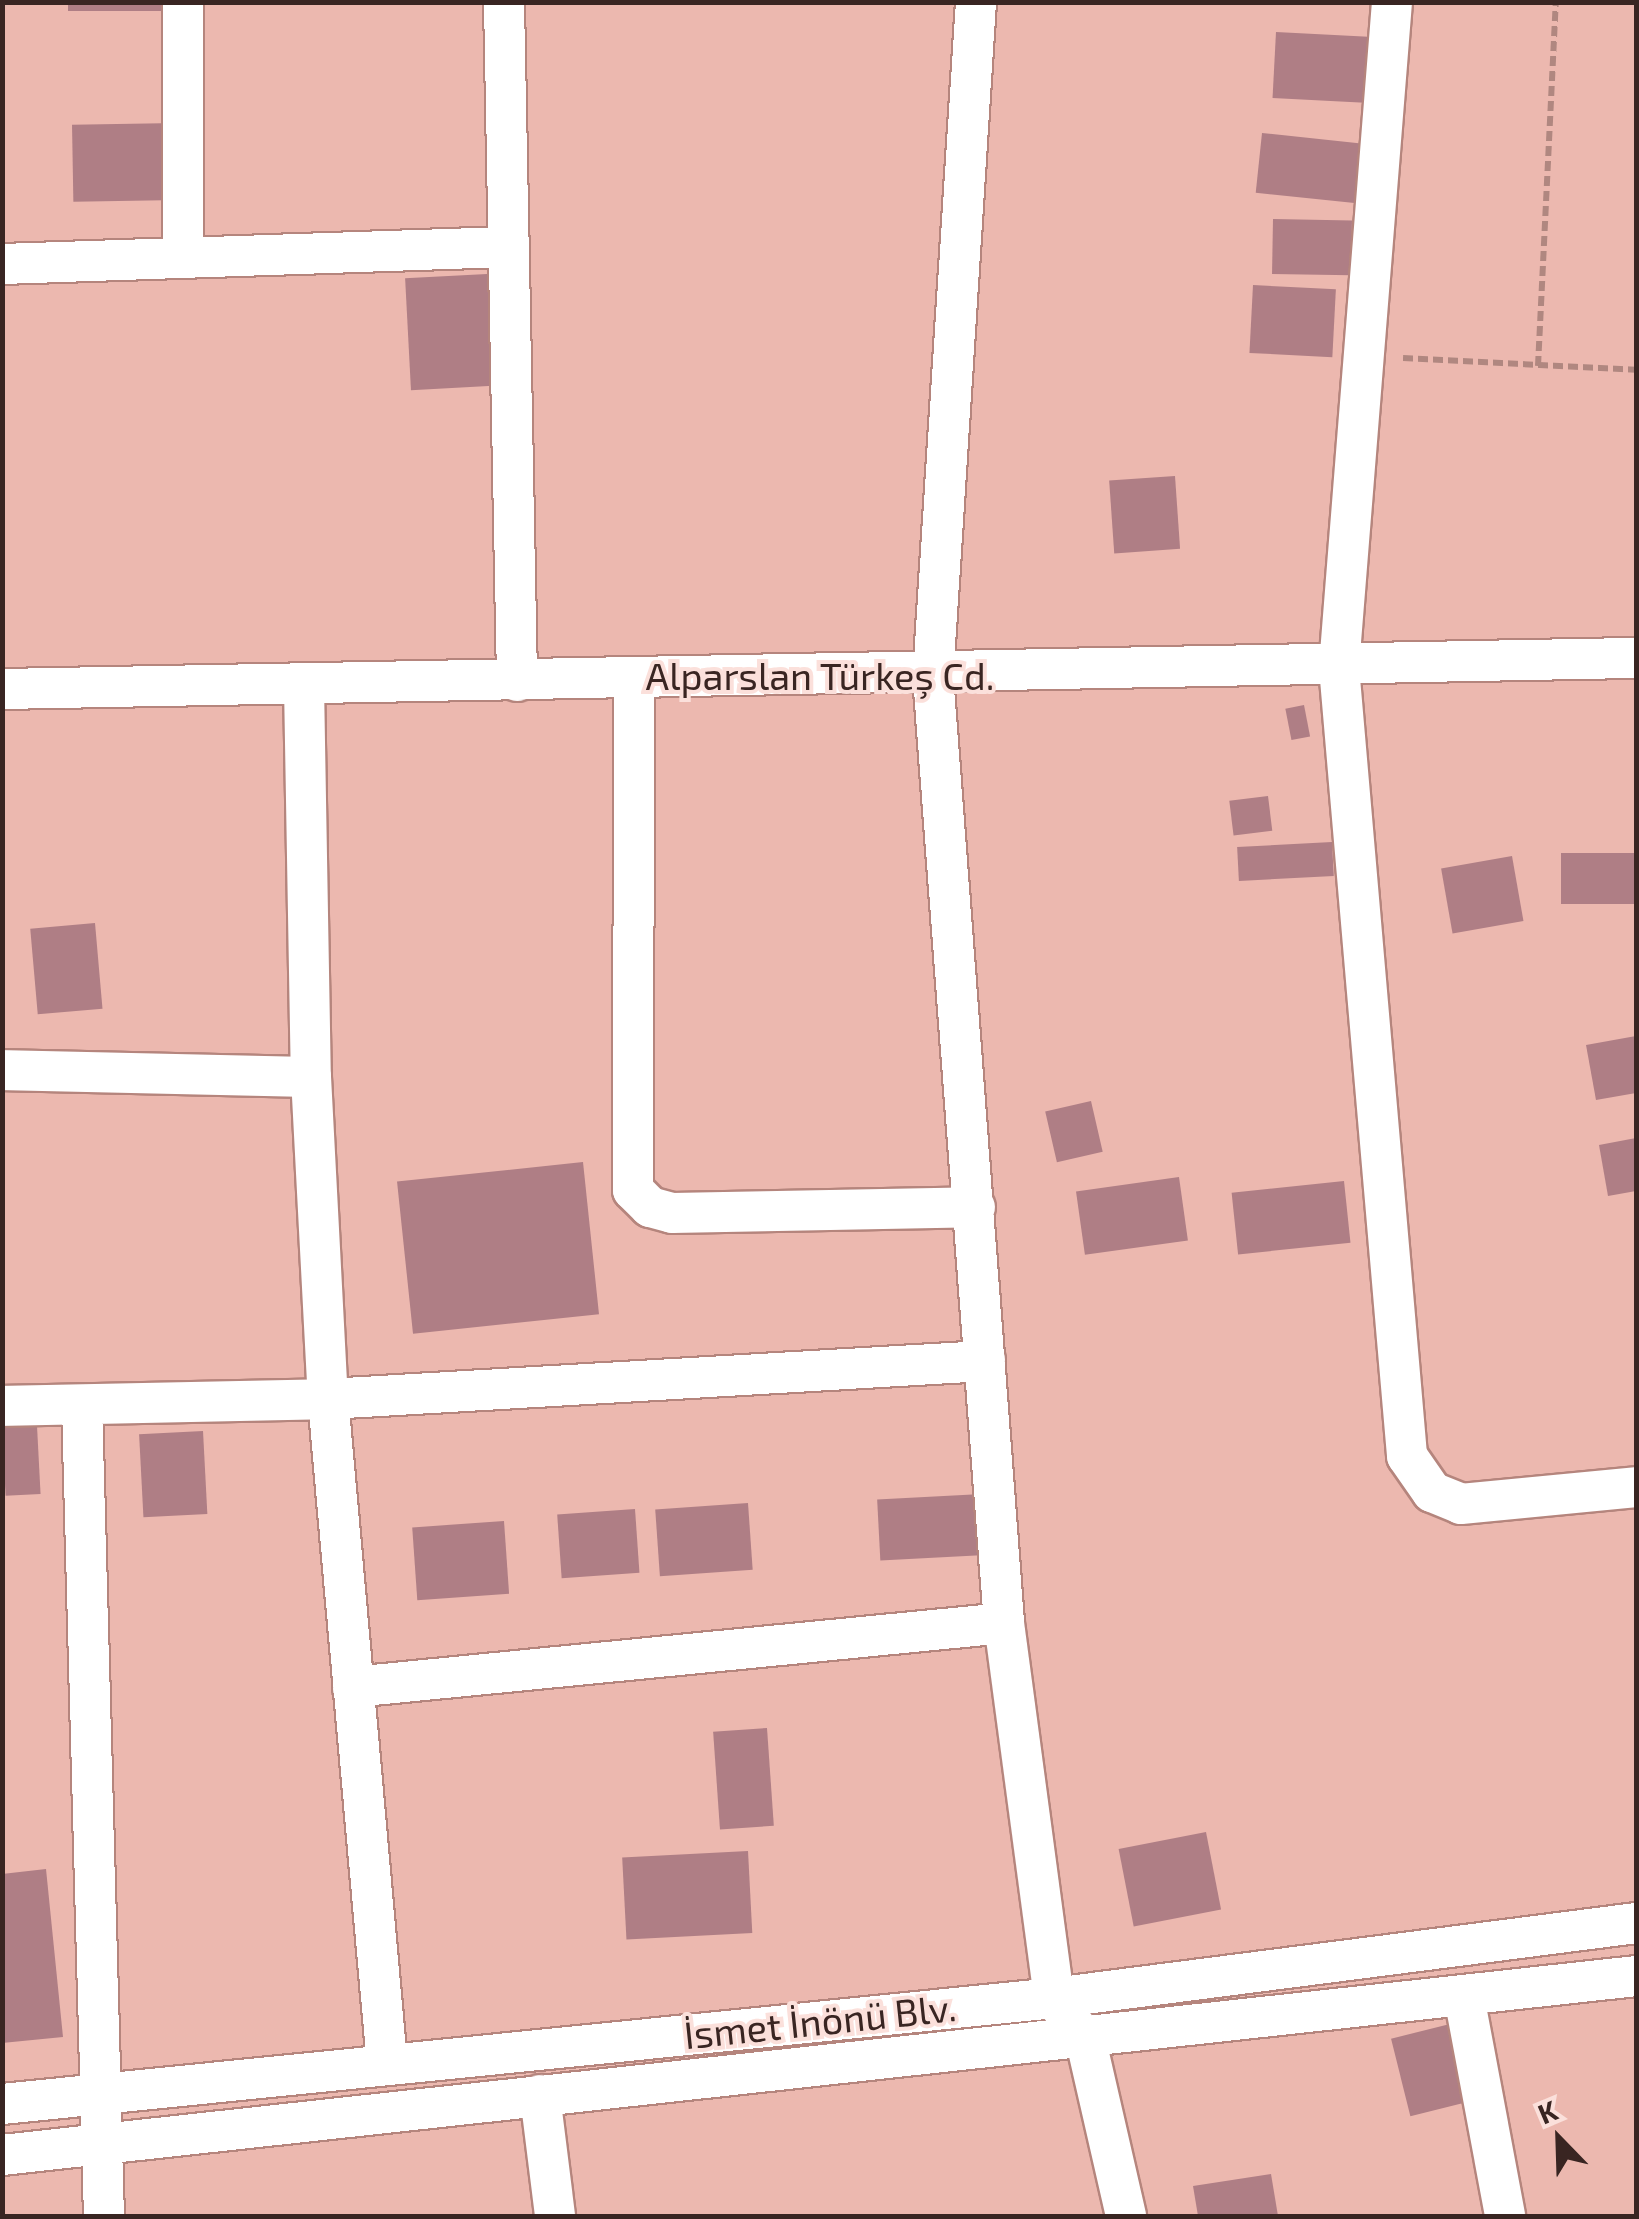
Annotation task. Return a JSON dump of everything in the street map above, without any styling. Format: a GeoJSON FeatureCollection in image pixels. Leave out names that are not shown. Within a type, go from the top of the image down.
{"type":"FeatureCollection","features":[{"type":"Feature","properties":{"kind":"street"},"geometry":{"type":"LineString","coordinates":[[183,2],[183,254]]}},
{"type":"Feature","properties":{"kind":"street"},"geometry":{"type":"LineString","coordinates":[[504,2],[517,681]]}},
{"type":"Feature","properties":{"kind":"street"},"geometry":{"type":"LineString","coordinates":[[976,2],[932,676],[1004,1623],[1054,1998],[1086,2041],[1126,2216]]}},
{"type":"Feature","properties":{"kind":"street"},"geometry":{"type":"LineString","coordinates":[[1392,2],[1360,355],[1338,667],[1407,1456],[1432,1492],[1461,1504],[1636,1487]]}},
{"type":"Feature","properties":{"kind":"street"},"geometry":{"type":"LineString","coordinates":[[2,264],[183,254],[506,247]]}},
{"type":"Feature","properties":{"kind":"street","name":"Alparslan Türkeş Cd."},"geometry":{"type":"LineString","coordinates":[[2,689],[634,677],[932,676],[1636,658]]}},
{"type":"Feature","properties":{"kind":"street"},"geometry":{"type":"LineString","coordinates":[[634,677],[632,1190],[650,1207],[672,1213],[974,1207]]}},
{"type":"Feature","properties":{"kind":"street"},"geometry":{"type":"LineString","coordinates":[[304,685],[311,1078],[328,1398],[387,2063]]}},
{"type":"Feature","properties":{"kind":"street"},"geometry":{"type":"LineString","coordinates":[[2,1070],[311,1078]]}},
{"type":"Feature","properties":{"kind":"street"},"geometry":{"type":"LineString","coordinates":[[2,1406],[328,1398],[985,1361]]}},
{"type":"Feature","properties":{"kind":"street"},"geometry":{"type":"LineString","coordinates":[[82,1405],[104,2216]]}},
{"type":"Feature","properties":{"kind":"street"},"geometry":{"type":"LineString","coordinates":[[353,1687],[1004,1623]]}},
{"type":"Feature","properties":{"kind":"street","name":"İsmet İnönü Blv."},"geometry":{"type":"LineString","coordinates":[[2,2104],[1054,1998],[1636,1923]]}},
{"type":"Feature","properties":{"kind":"street","name":"İsmet İnönü Blv."},"geometry":{"type":"LineString","coordinates":[[2,2155],[1086,2041],[1636,1976]]}},
{"type":"Feature","properties":{"kind":"street"},"geometry":{"type":"LineString","coordinates":[[1464,1996],[1505,2216]]}},
{"type":"Feature","properties":{"kind":"street"},"geometry":{"type":"LineString","coordinates":[[540,2096],[555,2216]]}},
{"type":"Feature","properties":{"kind":"path"},"geometry":{"type":"LineString","coordinates":[[1538,366],[1556,2]]}},
{"type":"Feature","properties":{"kind":"path"},"geometry":{"type":"LineString","coordinates":[[1360,355],[1636,370]]}},
{"type":"Feature","properties":{"kind":"building"},"geometry":{"type":"Polygon","coordinates":[[[68,2],[170,2],[170,11],[68,11],[68,2]]]}},
{"type":"Feature","properties":{"kind":"building"},"geometry":{"type":"Polygon","coordinates":[[[1276,32],[1378,37],[1374,103],[1273,98],[1276,32]]]}},
{"type":"Feature","properties":{"kind":"building"},"geometry":{"type":"Polygon","coordinates":[[[177,123],[178,200],[73,202],[72,125],[177,123]]]}},
{"type":"Feature","properties":{"kind":"building"},"geometry":{"type":"Polygon","coordinates":[[[1262,133],[1370,144],[1364,204],[1256,193],[1262,133]]]}},
{"type":"Feature","properties":{"kind":"building"},"geometry":{"type":"Polygon","coordinates":[[[1273,219],[1352,220],[1351,275],[1272,274],[1273,219]]]}},
{"type":"Feature","properties":{"kind":"building"},"geometry":{"type":"Polygon","coordinates":[[[487,274],[493,386],[411,390],[405,278],[487,274]]]}},
{"type":"Feature","properties":{"kind":"building"},"geometry":{"type":"Polygon","coordinates":[[[1253,285],[1336,289],[1332,357],[1249,353],[1253,285]]]}},
{"type":"Feature","properties":{"kind":"building"},"geometry":{"type":"Polygon","coordinates":[[[1175,476],[1180,549],[1114,553],[1109,481],[1175,476]]]}},
{"type":"Feature","properties":{"kind":"building"},"geometry":{"type":"Polygon","coordinates":[[[1304,705],[1310,736],[1291,740],[1285,709],[1304,705]]]}},
{"type":"Feature","properties":{"kind":"building"},"geometry":{"type":"Polygon","coordinates":[[[1268,796],[1272,831],[1234,835],[1229,801],[1268,796]]]}},
{"type":"Feature","properties":{"kind":"building"},"geometry":{"type":"Polygon","coordinates":[[[1332,842],[1334,876],[1239,881],[1237,847],[1332,842]]]}},
{"type":"Feature","properties":{"kind":"building"},"geometry":{"type":"Polygon","coordinates":[[[1561,853],[1636,853],[1636,904],[1561,904],[1561,853]]]}},
{"type":"Feature","properties":{"kind":"building"},"geometry":{"type":"Polygon","coordinates":[[[1512,856],[1523,921],[1453,933],[1441,869],[1512,856]]]}},
{"type":"Feature","properties":{"kind":"building"},"geometry":{"type":"Polygon","coordinates":[[[95,923],[102,1009],[38,1014],[30,929],[95,923]]]}},
{"type":"Feature","properties":{"kind":"building"},"geometry":{"type":"Polygon","coordinates":[[[1636,1036],[1636,1093],[1596,1100],[1586,1045],[1636,1036]]]}},
{"type":"Feature","properties":{"kind":"building"},"geometry":{"type":"Polygon","coordinates":[[[1091,1101],[1103,1152],[1057,1162],[1045,1112],[1091,1101]]]}},
{"type":"Feature","properties":{"kind":"building"},"geometry":{"type":"Polygon","coordinates":[[[1636,1138],[1636,1191],[1608,1196],[1599,1145],[1636,1138]]]}},
{"type":"Feature","properties":{"kind":"building"},"geometry":{"type":"Polygon","coordinates":[[[583,1162],[599,1314],[413,1334],[397,1182],[583,1162]]]}},
{"type":"Feature","properties":{"kind":"building"},"geometry":{"type":"Polygon","coordinates":[[[1179,1177],[1188,1240],[1085,1255],[1076,1191],[1179,1177]]]}},
{"type":"Feature","properties":{"kind":"building"},"geometry":{"type":"Polygon","coordinates":[[[1344,1181],[1350,1243],[1238,1254],[1232,1193],[1344,1181]]]}},
{"type":"Feature","properties":{"kind":"building"},"geometry":{"type":"Polygon","coordinates":[[[37,1426],[41,1494],[6,1496],[2,1428],[37,1426]]]}},
{"type":"Feature","properties":{"kind":"building"},"geometry":{"type":"Polygon","coordinates":[[[203,1431],[207,1514],[143,1517],[139,1434],[203,1431]]]}},
{"type":"Feature","properties":{"kind":"building"},"geometry":{"type":"Polygon","coordinates":[[[982,1494],[985,1555],[880,1560],[877,1499],[982,1494]]]}},
{"type":"Feature","properties":{"kind":"building"},"geometry":{"type":"Polygon","coordinates":[[[748,1503],[753,1570],[660,1576],[655,1509],[748,1503]]]}},
{"type":"Feature","properties":{"kind":"building"},"geometry":{"type":"Polygon","coordinates":[[[635,1509],[639,1573],[562,1578],[557,1514],[635,1509]]]}},
{"type":"Feature","properties":{"kind":"building"},"geometry":{"type":"Polygon","coordinates":[[[504,1521],[509,1594],[417,1600],[412,1527],[504,1521]]]}},
{"type":"Feature","properties":{"kind":"building"},"geometry":{"type":"Polygon","coordinates":[[[767,1728],[774,1826],[720,1830],[713,1732],[767,1728]]]}},
{"type":"Feature","properties":{"kind":"building"},"geometry":{"type":"Polygon","coordinates":[[[1206,1832],[1221,1910],[1134,1927],[1119,1849],[1206,1832]]]}},
{"type":"Feature","properties":{"kind":"building"},"geometry":{"type":"Polygon","coordinates":[[[748,1851],[752,1933],[626,1939],[622,1858],[748,1851]]]}},
{"type":"Feature","properties":{"kind":"building"},"geometry":{"type":"Polygon","coordinates":[[[46,1869],[63,2037],[2,2043],[2,1874],[46,1869]]]}},
{"type":"Feature","properties":{"kind":"building"},"geometry":{"type":"Polygon","coordinates":[[[1458,2022],[1477,2100],[1410,2116],[1391,2039],[1458,2022]]]}},
{"type":"Feature","properties":{"kind":"building"},"geometry":{"type":"Polygon","coordinates":[[[1271,2174],[1278,2216],[1198,2216],[1193,2186],[1271,2174]]]}}]}
